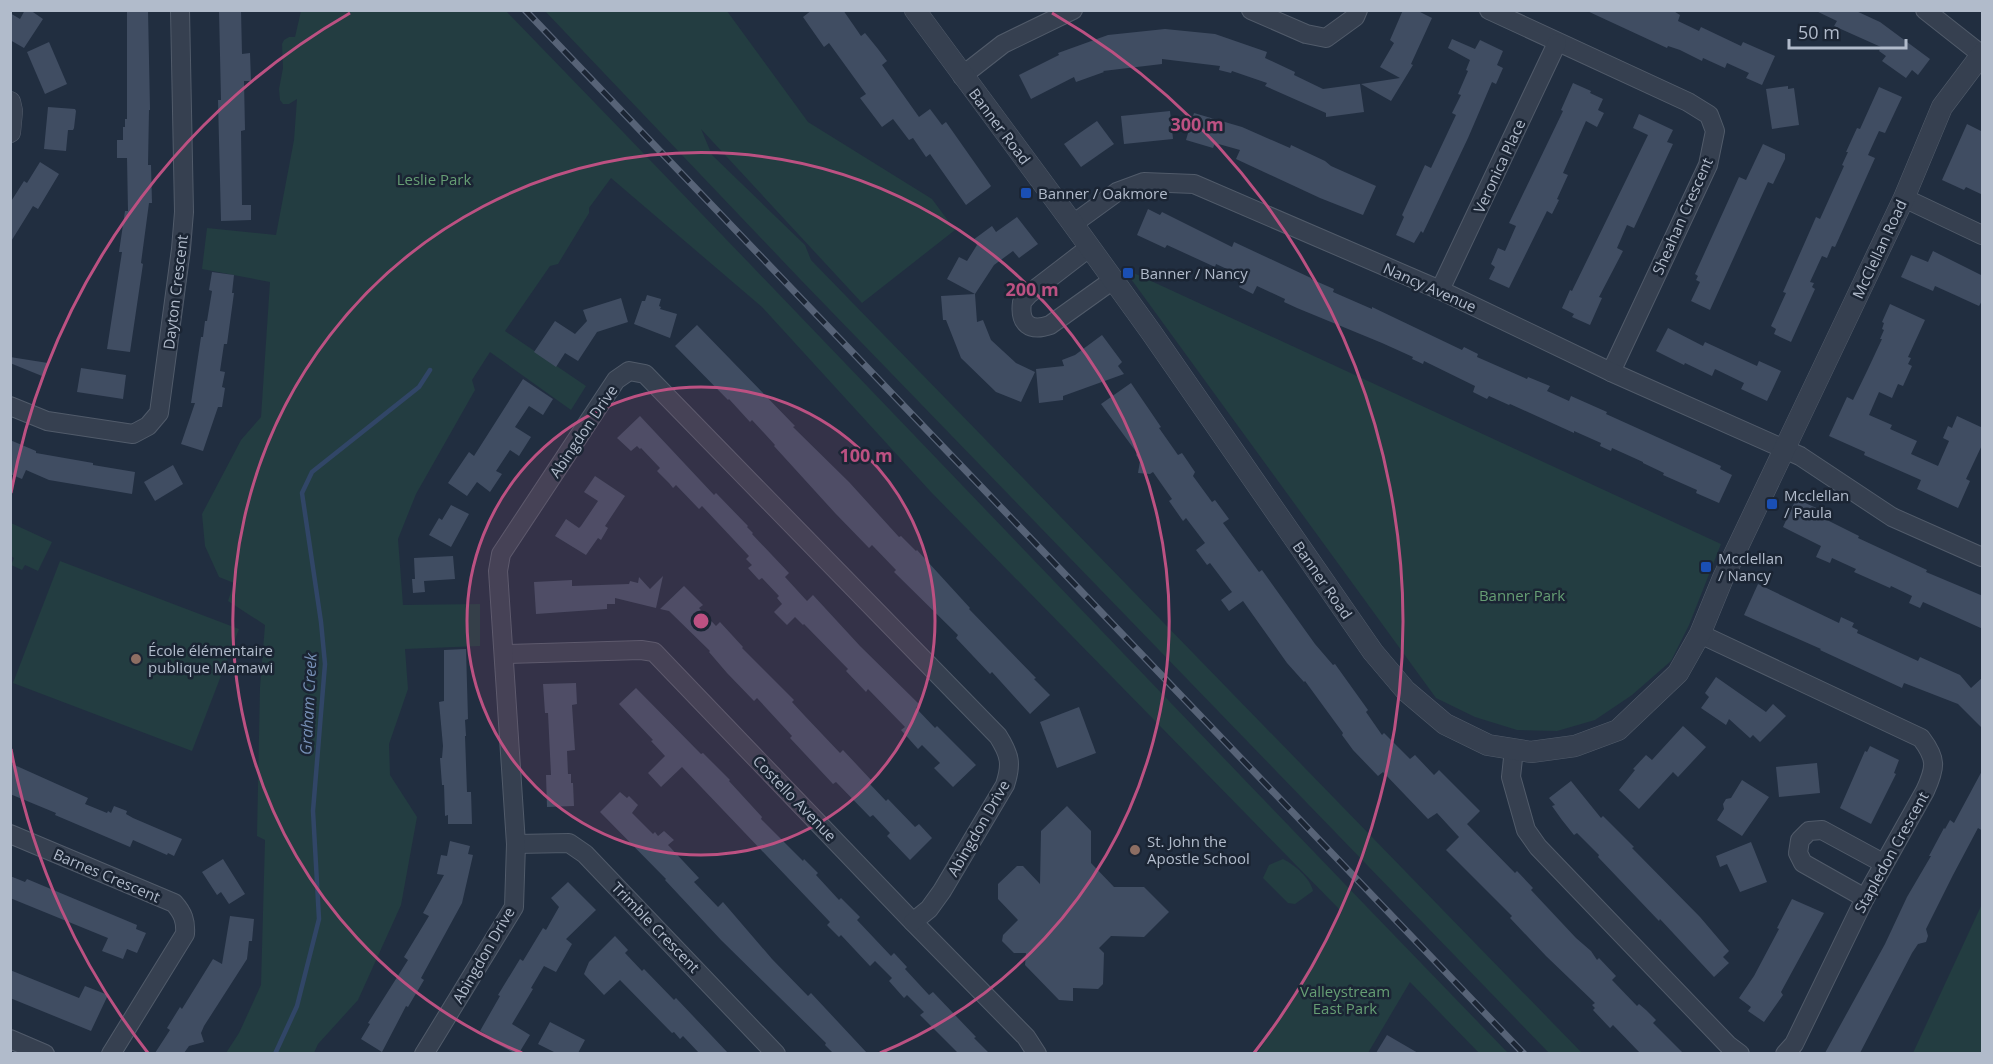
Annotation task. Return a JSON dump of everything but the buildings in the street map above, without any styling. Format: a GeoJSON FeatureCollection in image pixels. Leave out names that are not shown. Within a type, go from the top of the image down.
{"type":"FeatureCollection","features":[{"type":"Feature","properties":{"kind":"street","name":"Dayton Crescent"},"geometry":{"type":"LineString","coordinates":[[10,406],[47,421],[134,434],[148,426],[159,413],[184,212],[180,10]]}},
{"type":"Feature","properties":{"kind":"street","name":"Banner Road"},"geometry":{"type":"LineString","coordinates":[[915,10],[1074,224],[1373,652],[1407,691],[1445,724],[1488,745],[1530,752],[1575,746],[1618,730],[1678,672],[1700,634],[1723,578],[1784,450]]}},
{"type":"Feature","properties":{"kind":"street"},"geometry":{"type":"LineString","coordinates":[[962,76],[1003,44],[1073,10]]}},
{"type":"Feature","properties":{"kind":"street"},"geometry":{"type":"LineString","coordinates":[[1251,10],[1306,34],[1326,38],[1355,17],[1358,10]]}},
{"type":"Feature","properties":{"kind":"street","name":"Sheahan Crescent"},"geometry":{"type":"LineString","coordinates":[[1489,10],[1688,102],[1709,115],[1715,131],[1708,165],[1611,372]]}},
{"type":"Feature","properties":{"kind":"street"},"geometry":{"type":"LineString","coordinates":[[1925,10],[1982,54]]}},
{"type":"Feature","properties":{"kind":"street","name":"Veronica Place"},"geometry":{"type":"LineString","coordinates":[[1440,290],[1557,43]]}},
{"type":"Feature","properties":{"kind":"street","name":"McClellan Road"},"geometry":{"type":"LineString","coordinates":[[1784,450],[1904,198],[1942,107],[1982,54]]}},
{"type":"Feature","properties":{"kind":"street"},"geometry":{"type":"LineString","coordinates":[[10,102],[12,111],[10,132]]}},
{"type":"Feature","properties":{"kind":"street","name":"Nancy Avenue"},"geometry":{"type":"LineString","coordinates":[[1074,224],[1117,192],[1144,182],[1194,184],[1440,290],[1611,372],[1800,456],[1892,517],[1983,557]]}},
{"type":"Feature","properties":{"kind":"street"},"geometry":{"type":"LineString","coordinates":[[1904,198],[1983,235]]}},
{"type":"Feature","properties":{"kind":"street"},"geometry":{"type":"LineString","coordinates":[[1090,247],[1029,294],[1022,302],[1023,319],[1029,326],[1038,329],[1050,325],[1113,280]]}},
{"type":"Feature","properties":{"kind":"street","name":"Abingdon Drive"},"geometry":{"type":"LineString","coordinates":[[431,1051],[514,907],[516,844],[498,571],[501,554],[616,380],[629,371],[645,374],[998,736],[1008,752],[1010,770],[1005,785],[930,909],[913,922]]}},
{"type":"Feature","properties":{"kind":"street","name":"Stapledon Crescent"},"geometry":{"type":"LineString","coordinates":[[1700,634],[1921,738],[1933,755],[1933,774],[1883,863],[1794,1044],[1785,1053]]}},
{"type":"Feature","properties":{"kind":"street","name":"Costello Avenue"},"geometry":{"type":"LineString","coordinates":[[505,654],[641,650],[654,652],[1026,1037],[1037,1053]]}},
{"type":"Feature","properties":{"kind":"street"},"geometry":{"type":"LineString","coordinates":[[1514,749],[1511,777],[1526,830],[1538,847],[1728,1045],[1740,1053]]}},
{"type":"Feature","properties":{"kind":"street"},"geometry":{"type":"LineString","coordinates":[[1865,898],[1803,864],[1798,853],[1800,840],[1809,831],[1822,830],[1883,863]]}},
{"type":"Feature","properties":{"kind":"street","name":"Barnes Crescent"},"geometry":{"type":"LineString","coordinates":[[10,834],[174,903],[182,912],[186,923],[185,934],[111,1053]]}},
{"type":"Feature","properties":{"kind":"street","name":"Trimble Crescent"},"geometry":{"type":"LineString","coordinates":[[516,844],[569,843],[585,854],[776,1053]]}},
{"type":"Feature","properties":{"kind":"street"},"geometry":{"type":"LineString","coordinates":[[10,1039],[45,1053]]}},
{"type":"Feature","properties":{"kind":"green space","name":"Leslie Park"},"geometry":{"type":"Polygon","coordinates":[[[301,11],[506,11],[1508,1053],[1479,1053],[1410,982],[1368,1053],[1258,1053],[1342,912],[931,492],[762,307],[611,178],[589,208],[589,213],[558,264],[550,266],[505,331],[586,386],[571,410],[490,352],[472,380],[475,390],[416,494],[398,539],[403,605],[480,604],[480,646],[405,649],[408,689],[389,744],[390,775],[417,817],[401,905],[358,1000],[318,1044],[314,1053],[226,1053],[239,1033],[261,985],[265,840],[257,836],[260,687],[265,625],[228,601],[234,583],[219,577],[205,546],[202,514],[241,440],[261,417],[270,282],[202,269],[207,228],[276,235],[294,140],[297,99],[289,104],[283,104],[280,100],[279,89],[283,68],[282,44],[289,37],[295,37],[301,11]]]}},
{"type":"Feature","properties":{"kind":"green space"},"geometry":{"type":"Polygon","coordinates":[[[545,11],[727,11],[808,122],[932,199],[955,230],[862,303],[701,129],[712,155],[805,245],[811,260],[1582,1053],[1549,1053],[800,279],[545,11]]]}},
{"type":"Feature","properties":{"kind":"green space","name":"Banner Park"},"geometry":{"type":"Polygon","coordinates":[[[1123,268],[1721,544],[1689,625],[1671,661],[1632,695],[1595,720],[1557,731],[1517,730],[1475,717],[1436,698],[1123,268]]]}},
{"type":"Feature","properties":{"kind":"green space"},"geometry":{"type":"Polygon","coordinates":[[[11,523],[52,542],[38,571],[25,565],[22,570],[11,565],[14,558],[11,556],[11,523]]]}},
{"type":"Feature","properties":{"kind":"green space"},"geometry":{"type":"Polygon","coordinates":[[[60,561],[239,629],[192,751],[13,683],[60,561]]]}},
{"type":"Feature","properties":{"kind":"green space"},"geometry":{"type":"Polygon","coordinates":[[[1283,859],[1301,872],[1309,881],[1313,891],[1295,904],[1288,903],[1263,878],[1269,865],[1283,859]]]}},
{"type":"Feature","properties":{"kind":"green space"},"geometry":{"type":"Polygon","coordinates":[[[1982,904],[1982,1053],[1913,1053],[1982,904]]]}},
{"type":"Feature","properties":{"kind":"waterway","name":"Graham Creek"},"geometry":{"type":"LineString","coordinates":[[275,1054],[297,1006],[319,919],[313,811],[325,664],[302,493],[312,472],[419,387],[430,370]]}},
{"type":"Feature","properties":{"kind":"railway"},"geometry":{"type":"LineString","coordinates":[[525,10],[1524,1054]]}},
{"type":"Feature","properties":{"kind":"place","name":"Banner / Oakmore"},"geometry":{"type":"Point","coordinates":[1026,193]}},
{"type":"Feature","properties":{"kind":"place","name":"Banner / Nancy"},"geometry":{"type":"Point","coordinates":[1128,273]}},
{"type":"Feature","properties":{"kind":"place","name":"Mcclellan / Paula"},"geometry":{"type":"Point","coordinates":[1772,504]}},
{"type":"Feature","properties":{"kind":"place","name":"Mcclellan / Nancy"},"geometry":{"type":"Point","coordinates":[1706,567]}},
{"type":"Feature","properties":{"kind":"place","name":"École élémentaire publique Mamawi"},"geometry":{"type":"Point","coordinates":[136,659]}},
{"type":"Feature","properties":{"kind":"place","name":"St. John the Apostle School"},"geometry":{"type":"Point","coordinates":[1135,850]}},
{"type":"Feature","properties":{"kind":"park label","name":"Valleystream East Park"},"geometry":{"type":"Point","coordinates":[1345,1000]}}]}
